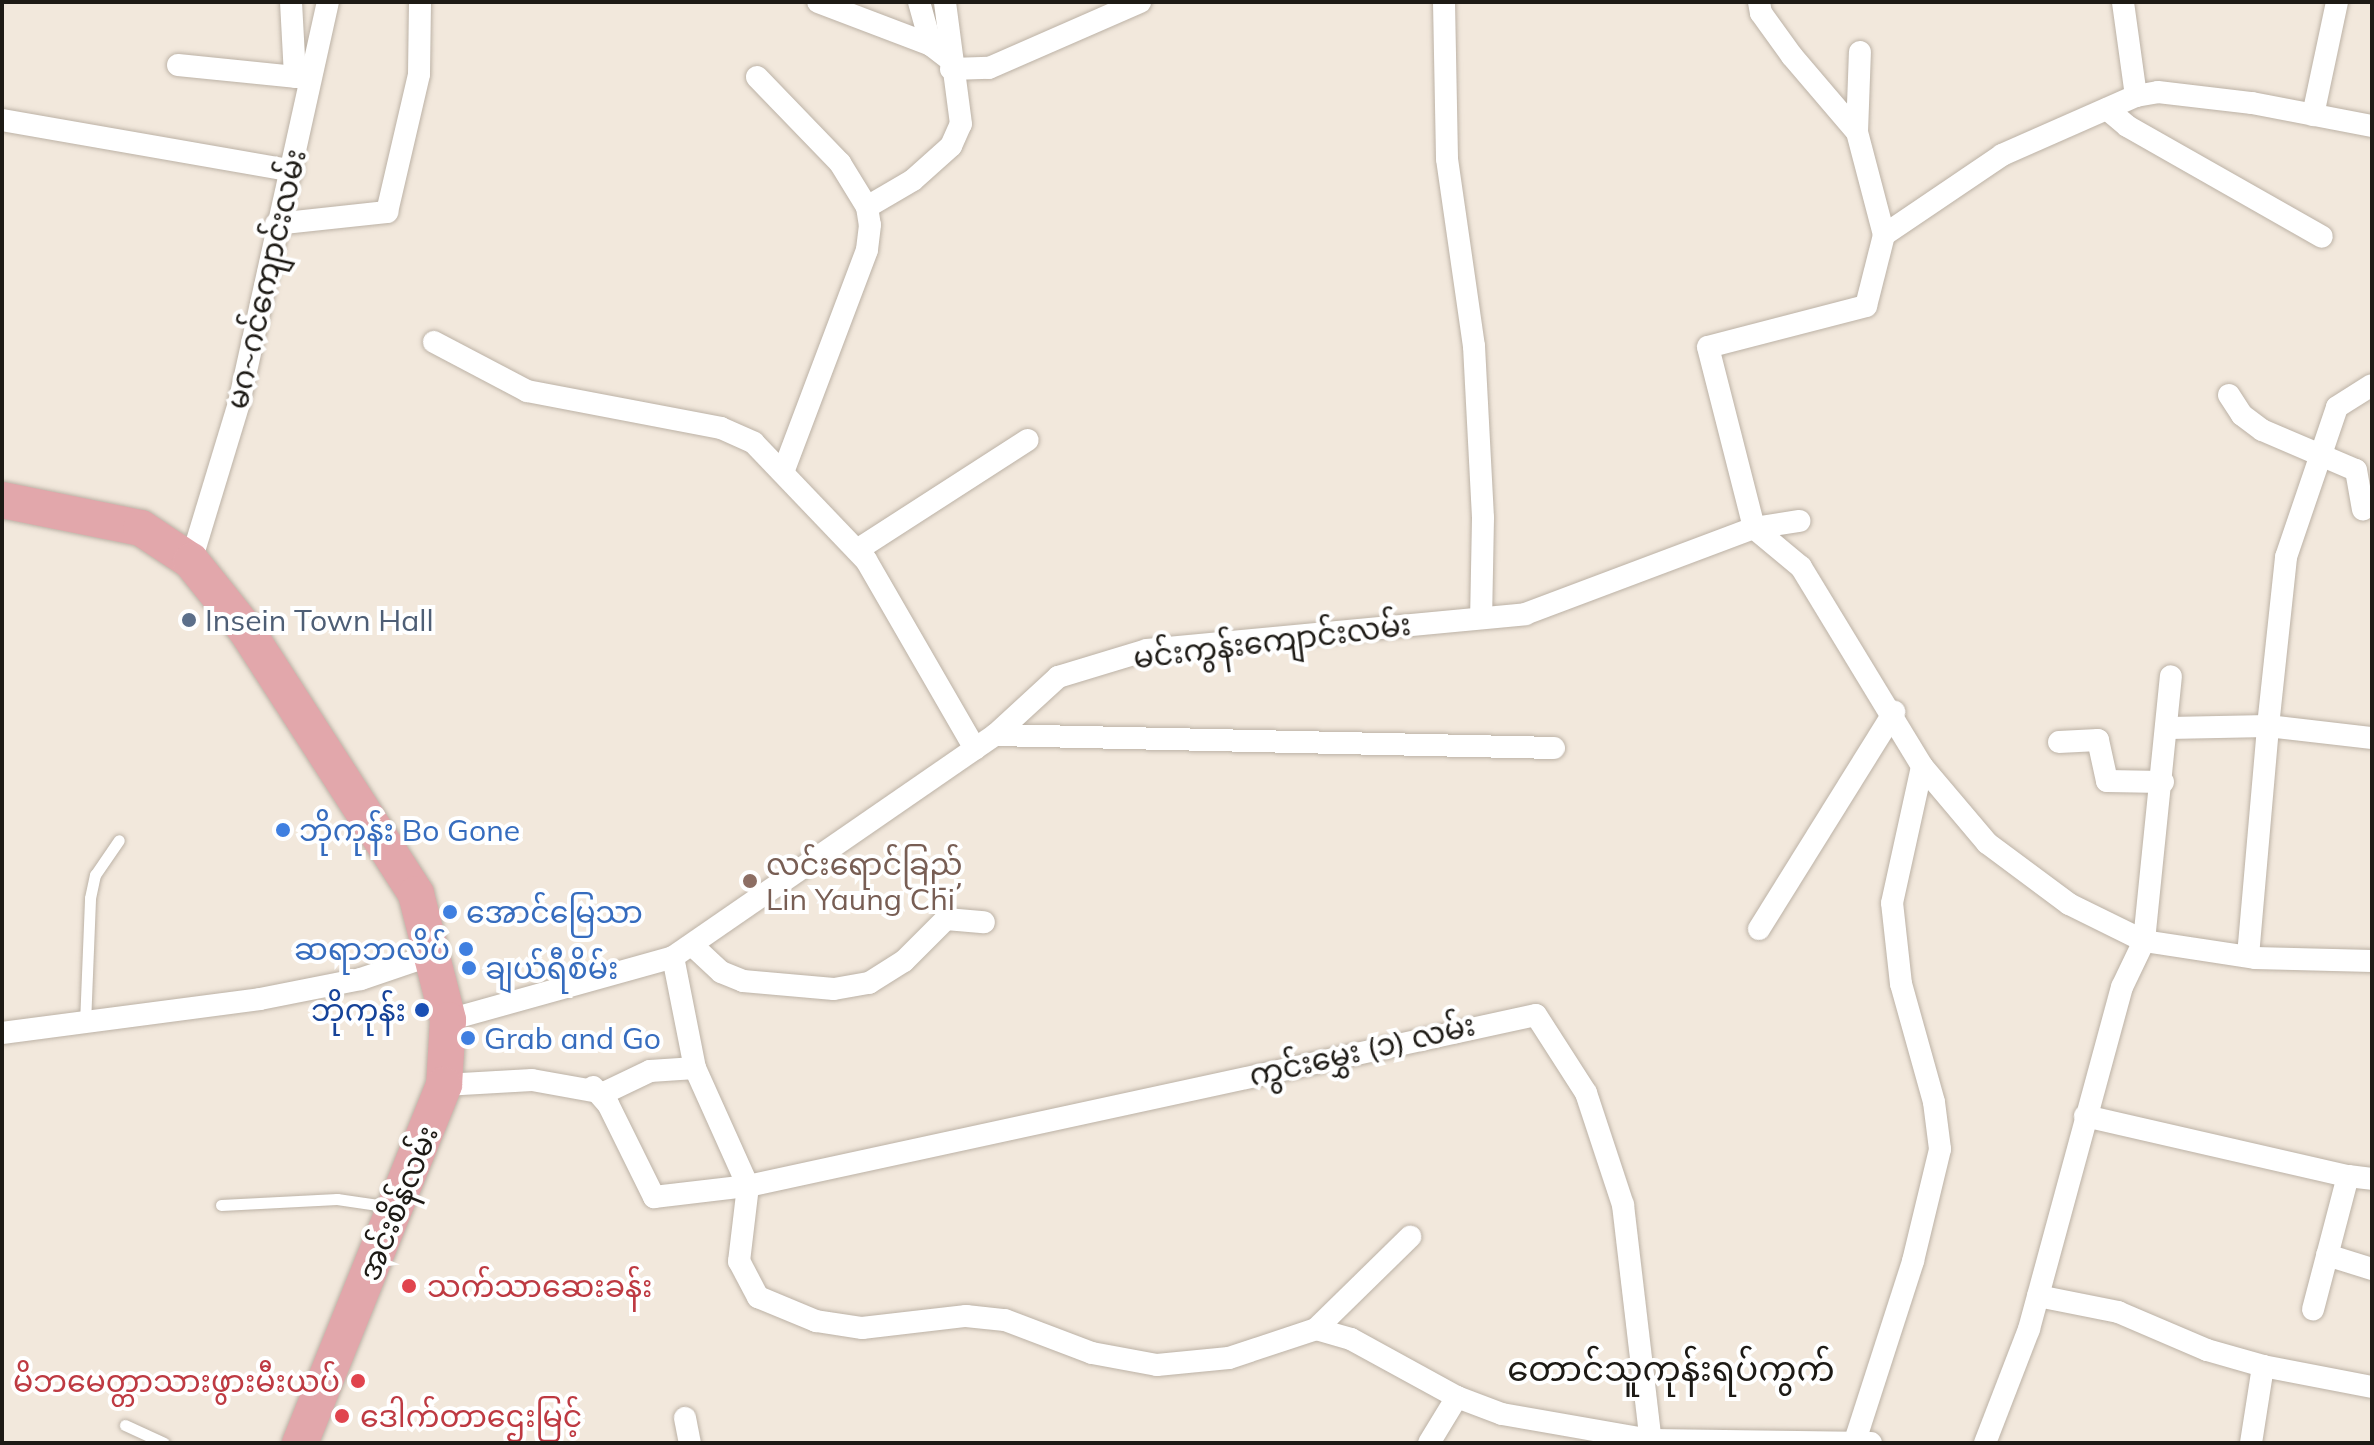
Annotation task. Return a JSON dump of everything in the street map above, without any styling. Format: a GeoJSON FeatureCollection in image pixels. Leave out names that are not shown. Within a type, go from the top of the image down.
{"type":"FeatureCollection","features":[{"type":"Feature","properties":{"kind":"main road","name":"အင်းစိန်လမ်း"},"geometry":{"type":"LineString","coordinates":[[2,500],[141,528],[191,561],[246,630],[383,835],[416,894],[448,1020],[444,1085],[300,1443]]}},
{"type":"Feature","properties":{"kind":"street","name":"မဂ~ဂင်ကျောင်းလမ်း"},"geometry":{"type":"LineString","coordinates":[[191,561],[239,403],[276,224],[293,171],[301,78],[291,2]]}},
{"type":"Feature","properties":{"kind":"street"},"geometry":{"type":"LineString","coordinates":[[178,65],[301,78],[328,2]]}},
{"type":"Feature","properties":{"kind":"street"},"geometry":{"type":"LineString","coordinates":[[276,224],[387,212],[419,74],[420,2]]}},
{"type":"Feature","properties":{"kind":"street"},"geometry":{"type":"LineString","coordinates":[[818,2],[931,45],[950,64],[989,68],[1140,2]]}},
{"type":"Feature","properties":{"kind":"street"},"geometry":{"type":"LineString","coordinates":[[919,2],[931,45]]}},
{"type":"Feature","properties":{"kind":"street"},"geometry":{"type":"LineString","coordinates":[[867,207],[913,180],[951,146],[961,124],[950,64],[945,2]]}},
{"type":"Feature","properties":{"kind":"street"},"geometry":{"type":"LineString","coordinates":[[1444,2],[1447,159],[1474,346],[1483,518],[1481,618]]}},
{"type":"Feature","properties":{"kind":"street"},"geometry":{"type":"LineString","coordinates":[[1759,2],[1761,13],[1792,56],[1857,132]]}},
{"type":"Feature","properties":{"kind":"street"},"geometry":{"type":"LineString","coordinates":[[2123,2],[2136,96]]}},
{"type":"Feature","properties":{"kind":"street"},"geometry":{"type":"LineString","coordinates":[[2313,115],[2337,2]]}},
{"type":"Feature","properties":{"kind":"street"},"geometry":{"type":"LineString","coordinates":[[1860,52],[1857,132],[1884,235],[1866,306],[1708,347],[1754,528],[1801,567],[1894,712],[1922,766],[1987,843],[2069,904],[2144,941],[2248,956],[2372,961]]}},
{"type":"Feature","properties":{"kind":"street"},"geometry":{"type":"LineString","coordinates":[[757,77],[840,163],[867,207],[867,250],[784,470]]}},
{"type":"Feature","properties":{"kind":"street"},"geometry":{"type":"LineString","coordinates":[[1884,235],[2002,155],[2136,96],[2174,94],[2372,126]]}},
{"type":"Feature","properties":{"kind":"street"},"geometry":{"type":"LineString","coordinates":[[2107,109],[2127,126],[2322,237]]}},
{"type":"Feature","properties":{"kind":"street"},"geometry":{"type":"LineString","coordinates":[[2,120],[293,171]]}},
{"type":"Feature","properties":{"kind":"street"},"geometry":{"type":"LineString","coordinates":[[434,342],[527,391],[721,428],[754,443],[784,470],[857,550],[975,749]]}},
{"type":"Feature","properties":{"kind":"street"},"geometry":{"type":"LineString","coordinates":[[2248,956],[2284,566],[2337,407],[2372,385]]}},
{"type":"Feature","properties":{"kind":"street"},"geometry":{"type":"LineString","coordinates":[[2229,395],[2242,415],[2262,430],[2356,470],[2363,509]]}},
{"type":"Feature","properties":{"kind":"street"},"geometry":{"type":"LineString","coordinates":[[857,550],[1028,440]]}},
{"type":"Feature","properties":{"kind":"street","name":"မင်းကွန်းကျောင်းလမ်း"},"geometry":{"type":"LineString","coordinates":[[448,1020],[683,951],[995,735],[1058,677],[1147,650],[1525,614],[1754,528],[1799,521]]}},
{"type":"Feature","properties":{"kind":"street"},"geometry":{"type":"LineString","coordinates":[[1985,1443],[2038,1296],[2122,987],[2144,941],[2169,728],[2171,676]]}},
{"type":"Feature","properties":{"kind":"street"},"geometry":{"type":"LineString","coordinates":[[1759,929],[1894,712]]}},
{"type":"Feature","properties":{"kind":"street"},"geometry":{"type":"LineString","coordinates":[[2169,728],[2268,726],[2372,738]]}},
{"type":"Feature","properties":{"kind":"street"},"geometry":{"type":"LineString","coordinates":[[995,735],[1554,748]]}},
{"type":"Feature","properties":{"kind":"street"},"geometry":{"type":"LineString","coordinates":[[2059,742],[2098,740],[2107,781],[2163,782]]}},
{"type":"Feature","properties":{"kind":"street"},"geometry":{"type":"LineString","coordinates":[[1316,1329],[1351,1339],[1457,1397],[1502,1414],[1651,1442],[1863,1442],[1940,1149],[1934,1102],[1901,984],[1892,903],[1922,766]]}},
{"type":"Feature","properties":{"kind":"street"},"geometry":{"type":"LineString","coordinates":[[683,951],[743,981],[834,989],[869,983],[904,961],[946,919],[984,922]]}},
{"type":"Feature","properties":{"kind":"street"},"geometry":{"type":"LineString","coordinates":[[683,951],[695,1068],[748,1186],[739,1261],[758,1297],[816,1321],[862,1328],[966,1316],[1005,1320],[1092,1353],[1157,1365],[1229,1358],[1316,1329],[1410,1237]]}},
{"type":"Feature","properties":{"kind":"street"},"geometry":{"type":"LineString","coordinates":[[2,1033],[84,1024],[361,979],[432,955]]}},
{"type":"Feature","properties":{"kind":"street","name":"ကွင်းမွှေး (၁) လမ်း"},"geometry":{"type":"LineString","coordinates":[[748,1186],[1536,1015],[1586,1093],[1623,1205],[1651,1442]]}},
{"type":"Feature","properties":{"kind":"street"},"geometry":{"type":"LineString","coordinates":[[444,1085],[532,1080],[593,1087],[604,1093],[650,1071],[695,1068]]}},
{"type":"Feature","properties":{"kind":"street"},"geometry":{"type":"LineString","coordinates":[[593,1087],[608,1104],[650,1195],[748,1186]]}},
{"type":"Feature","properties":{"kind":"street"},"geometry":{"type":"LineString","coordinates":[[2085,1116],[2372,1179]]}},
{"type":"Feature","properties":{"kind":"street"},"geometry":{"type":"LineString","coordinates":[[2313,1309],[2348,1176]]}},
{"type":"Feature","properties":{"kind":"street"},"geometry":{"type":"LineString","coordinates":[[2327,1255],[2372,1269]]}},
{"type":"Feature","properties":{"kind":"street"},"geometry":{"type":"LineString","coordinates":[[2038,1296],[2118,1312],[2207,1350],[2263,1366],[2372,1387]]}},
{"type":"Feature","properties":{"kind":"street"},"geometry":{"type":"LineString","coordinates":[[2251,1443],[2263,1366]]}},
{"type":"Feature","properties":{"kind":"street"},"geometry":{"type":"LineString","coordinates":[[1429,1443],[1457,1397]]}},
{"type":"Feature","properties":{"kind":"street"},"geometry":{"type":"LineString","coordinates":[[685,1418],[690,1443]]}},
{"type":"Feature","properties":{"kind":"lane"},"geometry":{"type":"LineString","coordinates":[[84,1024],[90,898],[100,865],[119,840]]}},
{"type":"Feature","properties":{"kind":"lane"},"geometry":{"type":"LineString","coordinates":[[221,1205],[337,1199],[397,1208]]}},
{"type":"Feature","properties":{"kind":"lane"},"geometry":{"type":"LineString","coordinates":[[125,1425],[164,1443]]}},
{"type":"Feature","properties":{"kind":"place","name":"Insein Town Hall"},"geometry":{"type":"Point","coordinates":[189,620]}},
{"type":"Feature","properties":{"kind":"place","name":"ဘိုကုန်း Bo Gone"},"geometry":{"type":"Point","coordinates":[283,830]}},
{"type":"Feature","properties":{"kind":"place","name":"လင်းရောင်ခြည် Lin Yaung Chi"},"geometry":{"type":"Point","coordinates":[750,881]}},
{"type":"Feature","properties":{"kind":"place","name":"အောင်မြေသာ"},"geometry":{"type":"Point","coordinates":[450,912]}},
{"type":"Feature","properties":{"kind":"place","name":"ဆရာဘလိပ်"},"geometry":{"type":"Point","coordinates":[466,949]}},
{"type":"Feature","properties":{"kind":"place","name":"ချယ်ရီစိမ်း"},"geometry":{"type":"Point","coordinates":[469,968]}},
{"type":"Feature","properties":{"kind":"place","name":"ဘိုကုန်း"},"geometry":{"type":"Point","coordinates":[422,1010]}},
{"type":"Feature","properties":{"kind":"place","name":"Grab and Go"},"geometry":{"type":"Point","coordinates":[468,1038]}},
{"type":"Feature","properties":{"kind":"place","name":"သက်သာဆေးခန်း"},"geometry":{"type":"Point","coordinates":[409,1286]}},
{"type":"Feature","properties":{"kind":"place","name":"မိဘမေတ္တာသားဖွားမီးယပ်"},"geometry":{"type":"Point","coordinates":[358,1381]}},
{"type":"Feature","properties":{"kind":"place","name":"ဒေါက်တာဌေးမြင့်"},"geometry":{"type":"Point","coordinates":[342,1416]}},
{"type":"Feature","properties":{"kind":"district","name":"တောင်သူကုန်းရပ်ကွက်"},"geometry":{"type":"Point","coordinates":[1671,1369]}}]}
